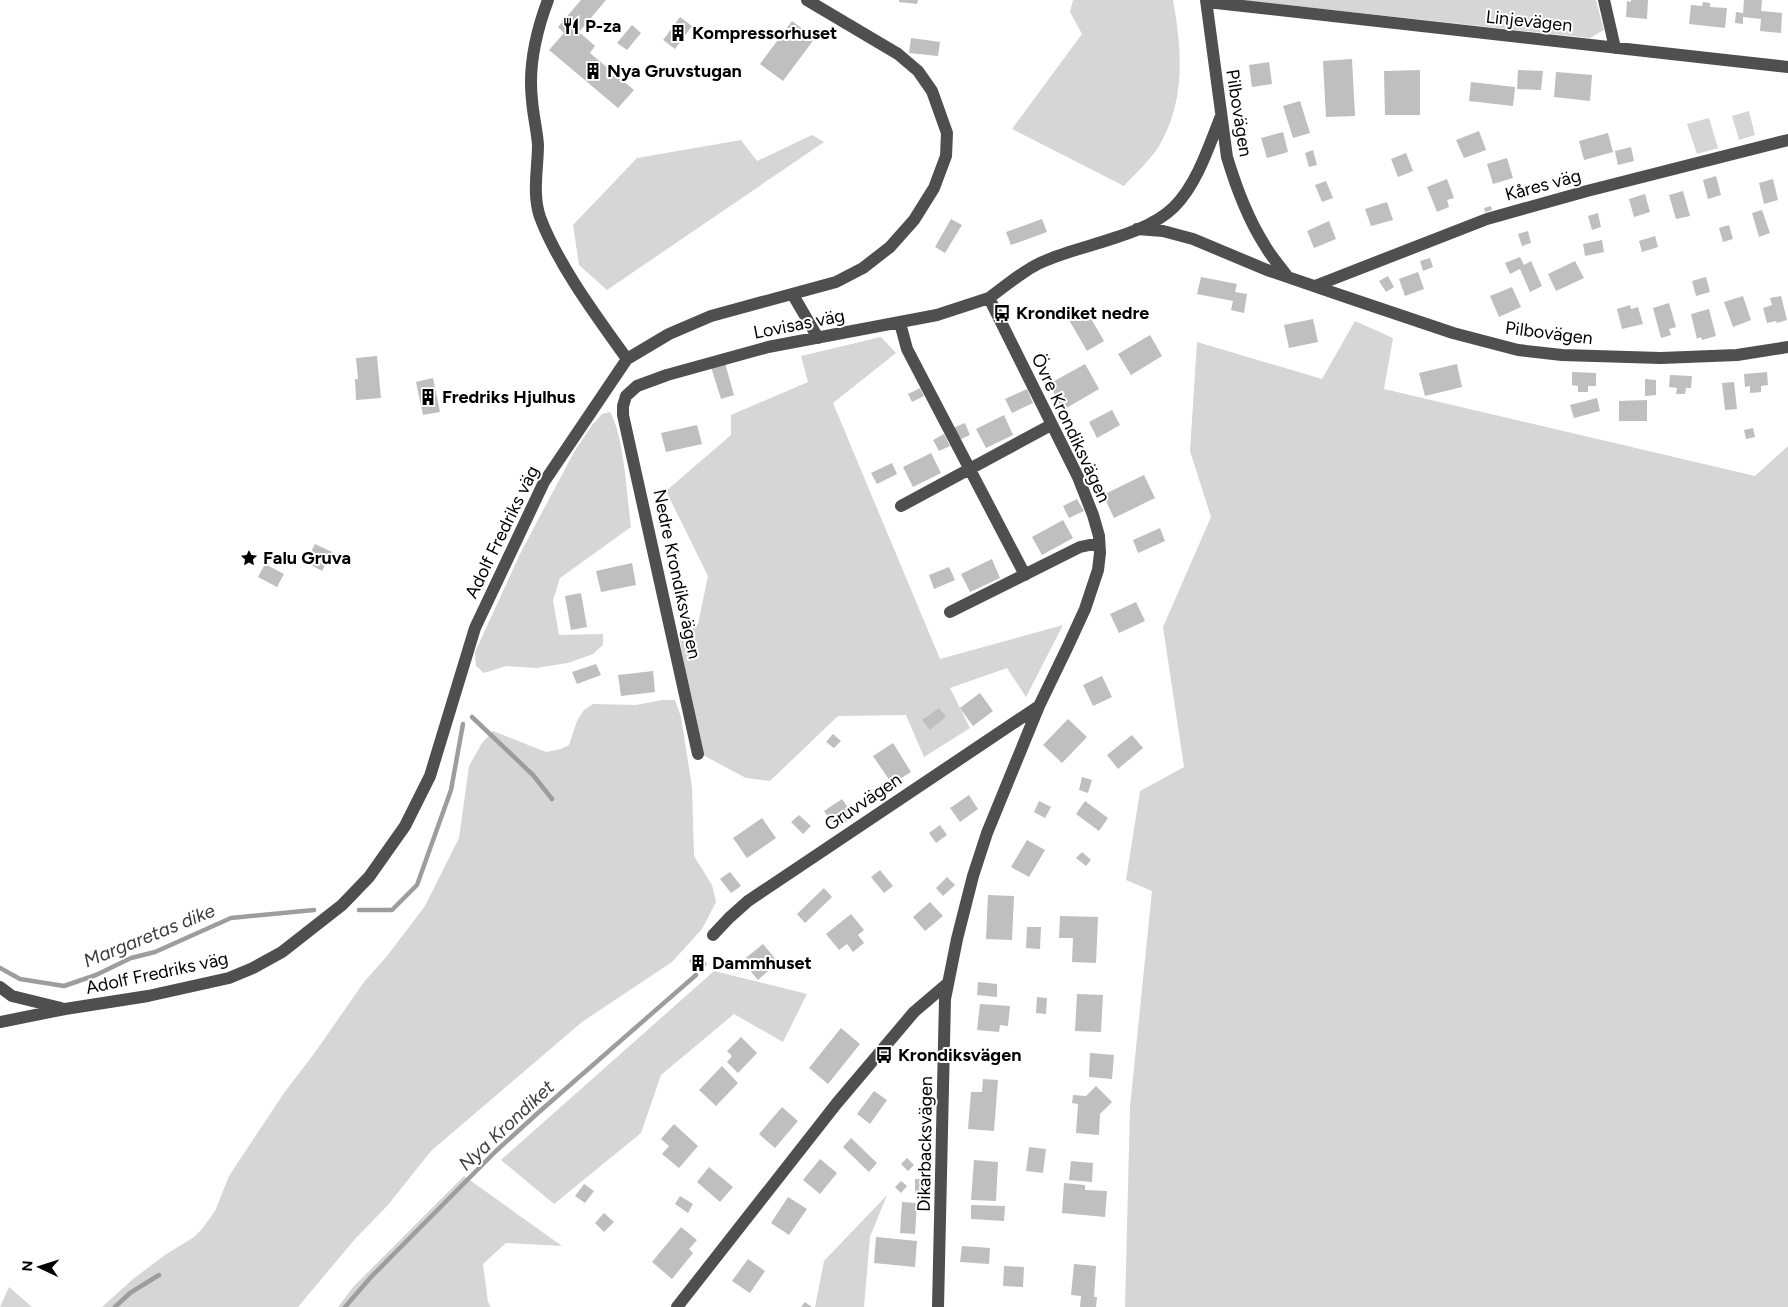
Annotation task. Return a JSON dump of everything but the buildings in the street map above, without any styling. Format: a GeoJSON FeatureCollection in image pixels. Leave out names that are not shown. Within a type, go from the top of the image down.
{"type":"FeatureCollection","features":[{"type":"Feature","properties":{"kind":"street"},"geometry":{"type":"LineString","coordinates":[[548,0],[536,41],[531,71],[531,98],[538,145],[536,197],[539,215],[558,255],[627,359]]}},
{"type":"Feature","properties":{"kind":"street","name":"Adolf Fredriks väg"},"geometry":{"type":"LineString","coordinates":[[0,1022],[65,1009],[148,996],[229,978],[253,968],[282,952],[342,905],[369,877],[405,826],[430,776],[475,628],[544,482],[627,359],[669,334],[711,316],[836,282],[863,268],[890,247],[914,220],[934,188],[946,156],[947,133],[932,91],[918,71],[898,54],[807,0]]}},
{"type":"Feature","properties":{"kind":"street"},"geometry":{"type":"LineString","coordinates":[[1604,0],[1615,48]]}},
{"type":"Feature","properties":{"kind":"street","name":"Linjevägen"},"geometry":{"type":"LineString","coordinates":[[1207,1],[1788,67]]}},
{"type":"Feature","properties":{"kind":"street","name":"Pilbovägen"},"geometry":{"type":"LineString","coordinates":[[1207,1],[1227,157],[1234,182],[1249,217],[1264,245],[1287,276]]}},
{"type":"Feature","properties":{"kind":"street"},"geometry":{"type":"LineString","coordinates":[[989,298],[1039,263],[1136,230],[1158,219],[1173,208],[1182,198],[1201,164],[1221,116]]}},
{"type":"Feature","properties":{"kind":"street","name":"Kåres väg"},"geometry":{"type":"LineString","coordinates":[[1315,286],[1487,219],[1587,191],[1788,140]]}},
{"type":"Feature","properties":{"kind":"street","name":"Pilbovägen"},"geometry":{"type":"LineString","coordinates":[[1136,230],[1163,231],[1193,239],[1267,270],[1453,333],[1499,346],[1535,352],[1600,357],[1661,358],[1737,355],[1788,347]]}},
{"type":"Feature","properties":{"kind":"street"},"geometry":{"type":"LineString","coordinates":[[793,295],[818,338]]}},
{"type":"Feature","properties":{"kind":"street","name":"Lovisas väg"},"geometry":{"type":"LineString","coordinates":[[624,400],[637,386],[667,375],[768,347],[937,315],[989,298]]}},
{"type":"Feature","properties":{"kind":"street","name":"Övre Krondiksvägen"},"geometry":{"type":"LineString","coordinates":[[948,983],[965,905],[987,833],[1039,706],[1068,646],[1093,587],[1100,553],[1099,536],[1086,497],[989,298]]}},
{"type":"Feature","properties":{"kind":"street"},"geometry":{"type":"LineString","coordinates":[[900,323],[907,349],[928,385],[1025,575]]}},
{"type":"Feature","properties":{"kind":"street","name":"Nedre Krondiksvägen"},"geometry":{"type":"LineString","coordinates":[[624,400],[623,414],[698,754]]}},
{"type":"Feature","properties":{"kind":"street"},"geometry":{"type":"LineString","coordinates":[[901,506],[1051,425]]}},
{"type":"Feature","properties":{"kind":"street"},"geometry":{"type":"LineString","coordinates":[[950,612],[1080,548],[1099,543]]}},
{"type":"Feature","properties":{"kind":"street","name":"Gruvvägen"},"geometry":{"type":"LineString","coordinates":[[713,935],[729,918],[756,896],[1039,706]]}},
{"type":"Feature","properties":{"kind":"street"},"geometry":{"type":"LineString","coordinates":[[677,1307],[836,1103],[914,1012],[948,983]]}},
{"type":"Feature","properties":{"kind":"street","name":"Dikarbacksvägen"},"geometry":{"type":"LineString","coordinates":[[938,1307],[944,1027],[948,983]]}},
{"type":"Feature","properties":{"kind":"street"},"geometry":{"type":"LineString","coordinates":[[0,988],[12,996],[65,1009]]}},
{"type":"Feature","properties":{"kind":"shaded area"},"geometry":{"type":"Polygon","coordinates":[[[1073,0],[1173,0],[1180,56],[1178,93],[1174,111],[1168,129],[1156,151],[1124,186],[1012,129],[1082,34],[1070,12],[1073,0]]]}},
{"type":"Feature","properties":{"kind":"shaded area"},"geometry":{"type":"Polygon","coordinates":[[[1241,0],[1596,0],[1604,30],[1590,38],[1241,0]]]}},
{"type":"Feature","properties":{"kind":"shaded area"},"geometry":{"type":"Polygon","coordinates":[[[1749,111],[1755,135],[1739,140],[1732,116],[1749,111]]]}},
{"type":"Feature","properties":{"kind":"shaded area"},"geometry":{"type":"Polygon","coordinates":[[[1709,118],[1718,148],[1697,154],[1687,124],[1709,118]]]}},
{"type":"Feature","properties":{"kind":"shaded area"},"geometry":{"type":"Polygon","coordinates":[[[812,135],[824,142],[607,290],[579,265],[573,225],[637,158],[741,140],[757,161],[812,135]]]}},
{"type":"Feature","properties":{"kind":"shaded area"},"geometry":{"type":"Polygon","coordinates":[[[1355,321],[1393,338],[1384,389],[1755,476],[1788,446],[1788,1307],[1125,1307],[1130,1107],[1152,891],[1126,880],[1140,791],[1184,767],[1163,627],[1211,517],[1190,451],[1197,342],[1322,379],[1355,321]]]}},
{"type":"Feature","properties":{"kind":"shaded area"},"geometry":{"type":"Polygon","coordinates":[[[881,337],[896,353],[833,403],[940,659],[1063,625],[1026,697],[1007,668],[950,688],[970,728],[924,757],[906,715],[838,716],[770,781],[746,778],[699,753],[679,634],[698,624],[708,576],[666,491],[731,435],[731,415],[808,382],[801,356],[881,337]]]}},
{"type":"Feature","properties":{"kind":"shaded area"},"geometry":{"type":"Polygon","coordinates":[[[610,412],[615,422],[622,451],[631,527],[560,578],[553,600],[559,635],[603,634],[603,645],[593,654],[568,663],[536,668],[506,666],[484,673],[476,666],[475,652],[521,552],[574,452],[592,425],[602,414],[610,412]]]}},
{"type":"Feature","properties":{"kind":"shaded area"},"geometry":{"type":"Polygon","coordinates":[[[662,700],[675,700],[681,717],[692,787],[694,856],[712,885],[716,902],[702,929],[672,962],[582,1022],[431,1151],[388,1205],[355,1239],[298,1307],[102,1307],[133,1279],[165,1255],[194,1237],[202,1229],[215,1211],[229,1176],[284,1093],[364,982],[387,956],[425,906],[459,838],[469,766],[482,743],[493,731],[546,752],[569,745],[577,721],[584,710],[593,704],[636,705],[662,700]]]}},
{"type":"Feature","properties":{"kind":"shaded area"},"geometry":{"type":"Polygon","coordinates":[[[714,971],[807,994],[783,1042],[734,1014],[661,1075],[641,1133],[554,1204],[501,1160],[714,971]]]}},
{"type":"Feature","properties":{"kind":"shaded area"},"geometry":{"type":"Polygon","coordinates":[[[464,1176],[562,1246],[506,1243],[483,1264],[488,1302],[491,1307],[338,1307],[354,1286],[464,1176]]]}},
{"type":"Feature","properties":{"kind":"shaded area"},"geometry":{"type":"Polygon","coordinates":[[[887,1195],[870,1237],[864,1307],[815,1307],[824,1261],[887,1195]]]}},
{"type":"Feature","properties":{"kind":"shaded area"},"geometry":{"type":"Polygon","coordinates":[[[9,1287],[32,1307],[0,1307],[9,1287]]]}},
{"type":"Feature","properties":{"kind":"waterway"},"geometry":{"type":"LineString","coordinates":[[472,717],[533,775],[552,799]]}},
{"type":"Feature","properties":{"kind":"waterway"},"geometry":{"type":"LineString","coordinates":[[359,910],[392,910],[417,885],[451,790],[463,724]]}},
{"type":"Feature","properties":{"kind":"waterway","name":"Margaretas dike"},"geometry":{"type":"LineString","coordinates":[[0,968],[20,979],[64,986],[96,975],[131,958],[155,952],[231,918],[314,910]]}},
{"type":"Feature","properties":{"kind":"waterway","name":"Nya Krondiket"},"geometry":{"type":"LineString","coordinates":[[345,1307],[371,1277],[496,1151],[696,975]]}},
{"type":"Feature","properties":{"kind":"waterway"},"geometry":{"type":"LineString","coordinates":[[115,1307],[130,1293],[159,1275]]}},
{"type":"Feature","properties":{"kind":"place","name":"P-za"},"geometry":{"type":"Point","coordinates":[571,26]}},
{"type":"Feature","properties":{"kind":"place","name":"Kompressorhuset"},"geometry":{"type":"Point","coordinates":[678,33]}},
{"type":"Feature","properties":{"kind":"place","name":"Nya Gruvstugan"},"geometry":{"type":"Point","coordinates":[593,71]}},
{"type":"Feature","properties":{"kind":"place","name":"Krondiket nedre"},"geometry":{"type":"Point","coordinates":[1002,313]}},
{"type":"Feature","properties":{"kind":"place","name":"Fredriks Hjulhus"},"geometry":{"type":"Point","coordinates":[428,397]}},
{"type":"Feature","properties":{"kind":"place","name":"Falu Gruva"},"geometry":{"type":"Point","coordinates":[249,558]}},
{"type":"Feature","properties":{"kind":"place","name":"Dammhuset"},"geometry":{"type":"Point","coordinates":[698,963]}},
{"type":"Feature","properties":{"kind":"place","name":"Krondiksvägen"},"geometry":{"type":"Point","coordinates":[884,1055]}}]}
